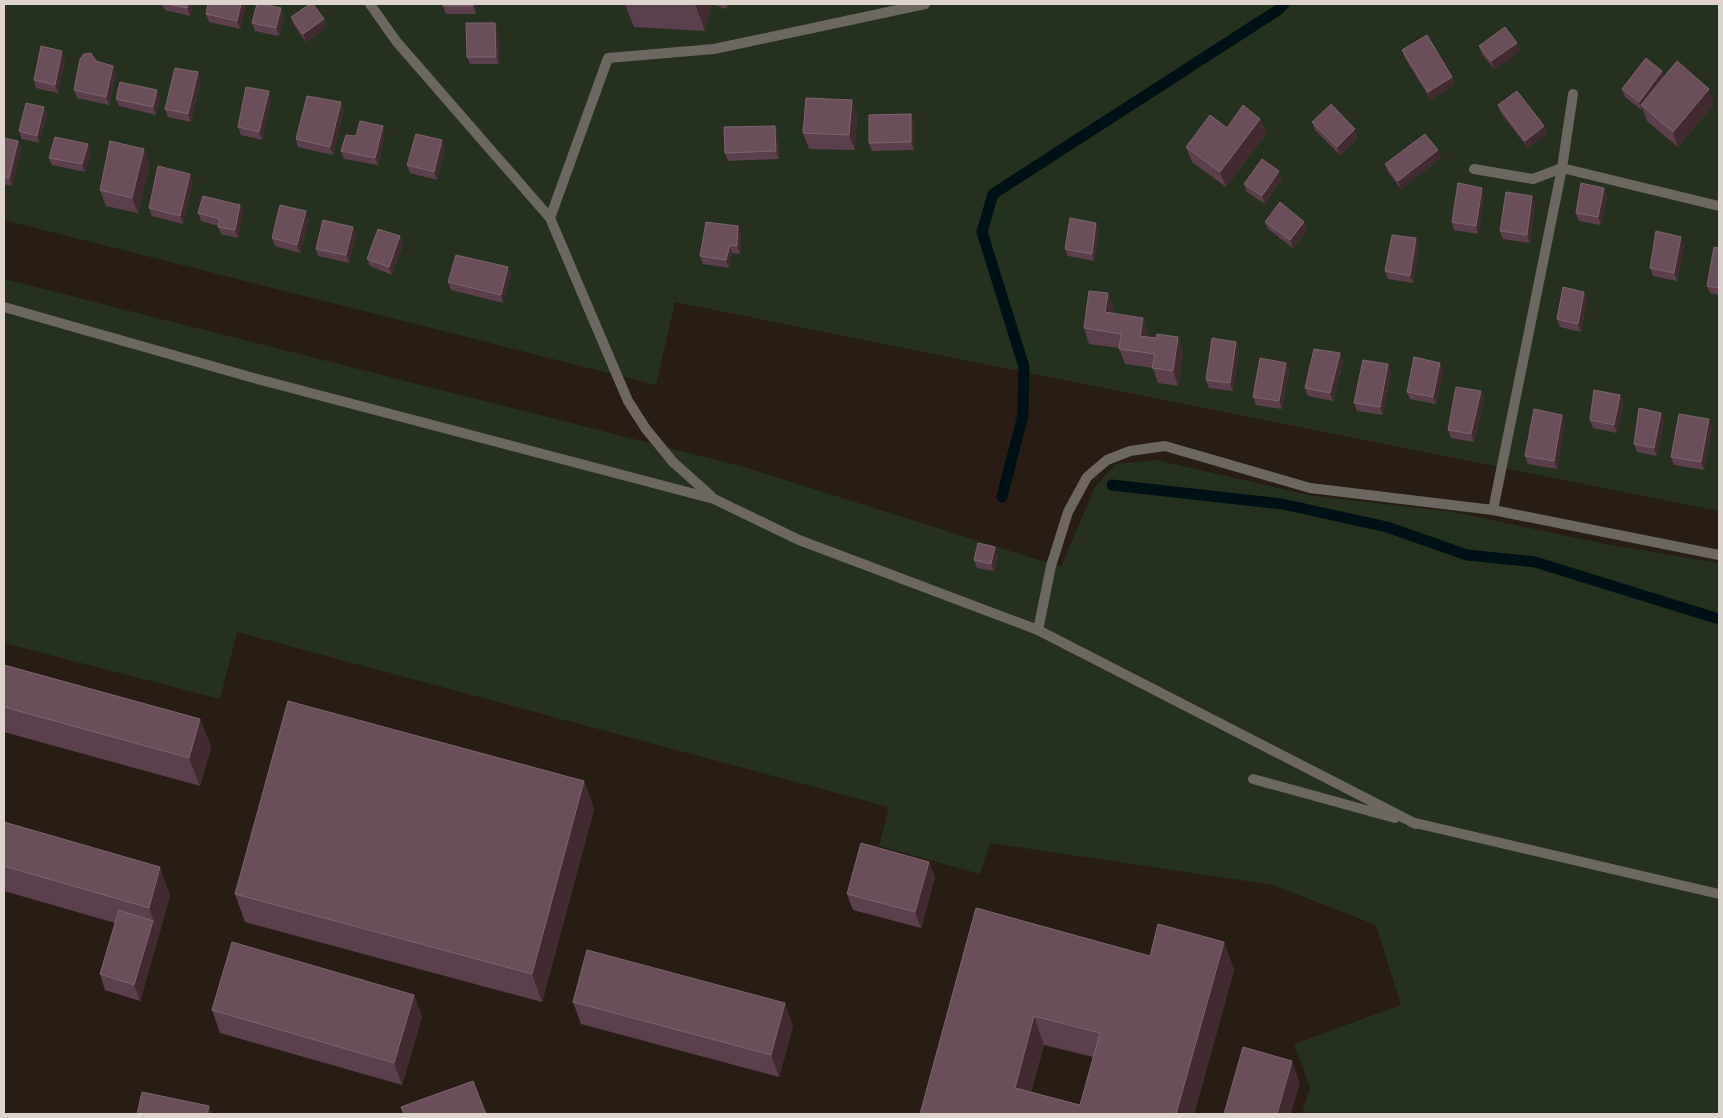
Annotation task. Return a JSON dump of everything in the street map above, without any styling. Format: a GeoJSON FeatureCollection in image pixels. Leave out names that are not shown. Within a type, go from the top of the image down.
{"type":"FeatureCollection","features":[{"type":"Feature","properties":{"kind":"street"},"geometry":{"type":"LineString","coordinates":[[370,4],[396,41],[550,218],[628,401],[646,429],[673,462],[714,499]]}},
{"type":"Feature","properties":{"kind":"street"},"geometry":{"type":"LineString","coordinates":[[550,218],[608,58],[714,49],[925,4]]}},
{"type":"Feature","properties":{"kind":"street"},"geometry":{"type":"LineString","coordinates":[[1493,510],[1562,168],[1573,94]]}},
{"type":"Feature","properties":{"kind":"street"},"geometry":{"type":"LineString","coordinates":[[1474,169],[1533,179],[1562,168],[1719,206]]}},
{"type":"Feature","properties":{"kind":"street"},"geometry":{"type":"LineString","coordinates":[[4,307],[250,377],[714,499],[798,540],[1038,630],[1416,824]]}},
{"type":"Feature","properties":{"kind":"street"},"geometry":{"type":"LineString","coordinates":[[1038,630],[1051,566],[1068,512],[1087,477],[1107,460],[1130,451],[1165,446],[1310,488],[1493,510],[1719,555]]}},
{"type":"Feature","properties":{"kind":"street"},"geometry":{"type":"LineString","coordinates":[[1253,779],[1416,824],[1719,894]]}},
{"type":"Feature","properties":{"kind":"green space"},"geometry":{"type":"Polygon","coordinates":[[[4,4],[1719,4],[1719,511],[675,302],[656,385],[4,220],[4,4]]]}},
{"type":"Feature","properties":{"kind":"green space"},"geometry":{"type":"Polygon","coordinates":[[[4,279],[744,467],[1061,567],[1095,487],[1116,464],[1156,460],[1313,496],[1454,512],[1605,544],[1719,563],[1719,1114],[1302,1114],[1310,1087],[1294,1044],[1401,1005],[1376,925],[1273,885],[990,843],[980,874],[879,846],[889,807],[237,632],[220,699],[4,643],[4,279]]]}},
{"type":"Feature","properties":{"kind":"building"},"geometry":{"type":"Polygon","coordinates":[[[167,4],[188,4],[187,8],[167,4]]]}},
{"type":"Feature","properties":{"kind":"building"},"geometry":{"type":"Polygon","coordinates":[[[208,4],[241,4],[237,21],[206,14],[208,4]]]}},
{"type":"Feature","properties":{"kind":"building"},"geometry":{"type":"Polygon","coordinates":[[[257,4],[281,8],[276,28],[252,23],[257,4]]]}},
{"type":"Feature","properties":{"kind":"building"},"geometry":{"type":"Polygon","coordinates":[[[310,4],[313,4],[324,19],[303,34],[291,17],[310,4]]]}},
{"type":"Feature","properties":{"kind":"building"},"geometry":{"type":"Polygon","coordinates":[[[443,4],[473,4],[473,6],[443,6],[443,4]]]}},
{"type":"Feature","properties":{"kind":"building"},"geometry":{"type":"Polygon","coordinates":[[[466,23],[495,23],[496,57],[467,57],[466,23]]]}},
{"type":"Feature","properties":{"kind":"building"},"geometry":{"type":"Polygon","coordinates":[[[1505,27],[1517,43],[1491,61],[1479,46],[1505,27]]]}},
{"type":"Feature","properties":{"kind":"building"},"geometry":{"type":"Polygon","coordinates":[[[1427,35],[1452,77],[1428,92],[1402,50],[1427,35]]]}},
{"type":"Feature","properties":{"kind":"building"},"geometry":{"type":"Polygon","coordinates":[[[41,46],[62,51],[55,85],[34,80],[41,46]]]}},
{"type":"Feature","properties":{"kind":"building"},"geometry":{"type":"Polygon","coordinates":[[[91,53],[96,61],[113,66],[106,97],[74,90],[80,59],[84,54],[91,53]]]}},
{"type":"Feature","properties":{"kind":"building"},"geometry":{"type":"Polygon","coordinates":[[[1646,58],[1662,71],[1639,102],[1622,89],[1646,58]]]}},
{"type":"Feature","properties":{"kind":"building"},"geometry":{"type":"Polygon","coordinates":[[[1677,61],[1709,89],[1673,132],[1641,105],[1677,61]]]}},
{"type":"Feature","properties":{"kind":"building"},"geometry":{"type":"Polygon","coordinates":[[[175,68],[198,72],[188,114],[165,109],[175,68]]]}},
{"type":"Feature","properties":{"kind":"building"},"geometry":{"type":"Polygon","coordinates":[[[120,82],[157,90],[153,107],[116,99],[120,82]]]}},
{"type":"Feature","properties":{"kind":"building"},"geometry":{"type":"Polygon","coordinates":[[[246,87],[269,91],[259,132],[238,127],[246,87]]]}},
{"type":"Feature","properties":{"kind":"building"},"geometry":{"type":"Polygon","coordinates":[[[1517,91],[1544,126],[1525,141],[1498,105],[1517,91]]]}},
{"type":"Feature","properties":{"kind":"building"},"geometry":{"type":"Polygon","coordinates":[[[307,96],[341,102],[330,147],[296,139],[307,96]]]}},
{"type":"Feature","properties":{"kind":"building"},"geometry":{"type":"Polygon","coordinates":[[[806,98],[852,100],[849,135],[803,133],[806,98]]]}},
{"type":"Feature","properties":{"kind":"building"},"geometry":{"type":"Polygon","coordinates":[[[26,103],[44,107],[37,136],[19,131],[26,103]]]}},
{"type":"Feature","properties":{"kind":"building"},"geometry":{"type":"Polygon","coordinates":[[[1331,104],[1355,129],[1337,147],[1312,122],[1331,104]]]}},
{"type":"Feature","properties":{"kind":"building"},"geometry":{"type":"Polygon","coordinates":[[[1243,105],[1260,119],[1220,172],[1186,147],[1210,115],[1227,128],[1243,105]]]}},
{"type":"Feature","properties":{"kind":"building"},"geometry":{"type":"Polygon","coordinates":[[[911,114],[911,142],[869,143],[869,115],[911,114]]]}},
{"type":"Feature","properties":{"kind":"building"},"geometry":{"type":"Polygon","coordinates":[[[360,121],[383,126],[375,158],[341,151],[346,135],[356,136],[360,121]]]}},
{"type":"Feature","properties":{"kind":"building"},"geometry":{"type":"Polygon","coordinates":[[[775,126],[776,151],[725,153],[724,127],[775,126]]]}},
{"type":"Feature","properties":{"kind":"building"},"geometry":{"type":"Polygon","coordinates":[[[416,134],[442,140],[434,172],[407,165],[416,134]]]}},
{"type":"Feature","properties":{"kind":"building"},"geometry":{"type":"Polygon","coordinates":[[[1425,134],[1438,150],[1398,181],[1385,164],[1425,134]]]}},
{"type":"Feature","properties":{"kind":"building"},"geometry":{"type":"Polygon","coordinates":[[[55,137],[88,144],[82,164],[49,158],[55,137]]]}},
{"type":"Feature","properties":{"kind":"building"},"geometry":{"type":"Polygon","coordinates":[[[4,138],[18,141],[9,178],[4,177],[4,138]]]}},
{"type":"Feature","properties":{"kind":"building"},"geometry":{"type":"Polygon","coordinates":[[[110,141],[144,149],[132,198],[100,190],[110,141]]]}},
{"type":"Feature","properties":{"kind":"building"},"geometry":{"type":"Polygon","coordinates":[[[1262,159],[1279,171],[1262,196],[1244,184],[1262,159]]]}},
{"type":"Feature","properties":{"kind":"building"},"geometry":{"type":"Polygon","coordinates":[[[158,166],[190,174],[180,216],[149,208],[158,166]]]}},
{"type":"Feature","properties":{"kind":"building"},"geometry":{"type":"Polygon","coordinates":[[[1458,183],[1482,188],[1476,226],[1452,222],[1458,183]]]}},
{"type":"Feature","properties":{"kind":"building"},"geometry":{"type":"Polygon","coordinates":[[[1581,183],[1604,188],[1598,217],[1576,213],[1581,183]]]}},
{"type":"Feature","properties":{"kind":"building"},"geometry":{"type":"Polygon","coordinates":[[[1506,192],[1532,196],[1527,235],[1500,231],[1506,192]]]}},
{"type":"Feature","properties":{"kind":"building"},"geometry":{"type":"Polygon","coordinates":[[[203,196],[240,205],[235,230],[218,227],[220,219],[198,213],[203,196]]]}},
{"type":"Feature","properties":{"kind":"building"},"geometry":{"type":"Polygon","coordinates":[[[1280,202],[1304,222],[1290,240],[1265,222],[1280,202]]]}},
{"type":"Feature","properties":{"kind":"building"},"geometry":{"type":"Polygon","coordinates":[[[280,205],[306,211],[297,245],[272,238],[280,205]]]}},
{"type":"Feature","properties":{"kind":"building"},"geometry":{"type":"Polygon","coordinates":[[[1070,218],[1096,223],[1092,254],[1065,249],[1070,218]]]}},
{"type":"Feature","properties":{"kind":"building"},"geometry":{"type":"Polygon","coordinates":[[[323,220],[353,227],[346,255],[316,249],[323,220]]]}},
{"type":"Feature","properties":{"kind":"building"},"geometry":{"type":"Polygon","coordinates":[[[706,222],[738,226],[737,246],[730,245],[726,260],[700,256],[706,222]]]}},
{"type":"Feature","properties":{"kind":"building"},"geometry":{"type":"Polygon","coordinates":[[[378,229],[400,236],[389,267],[367,259],[378,229]]]}},
{"type":"Feature","properties":{"kind":"building"},"geometry":{"type":"Polygon","coordinates":[[[1656,231],[1681,237],[1674,273],[1650,268],[1656,231]]]}},
{"type":"Feature","properties":{"kind":"building"},"geometry":{"type":"Polygon","coordinates":[[[1392,235],[1416,238],[1410,276],[1385,271],[1392,235]]]}},
{"type":"Feature","properties":{"kind":"building"},"geometry":{"type":"Polygon","coordinates":[[[1714,247],[1719,248],[1719,288],[1707,286],[1714,247]]]}},
{"type":"Feature","properties":{"kind":"building"},"geometry":{"type":"Polygon","coordinates":[[[456,255],[508,267],[501,295],[448,282],[456,255]]]}},
{"type":"Feature","properties":{"kind":"building"},"geometry":{"type":"Polygon","coordinates":[[[1563,287],[1584,292],[1578,324],[1557,319],[1563,287]]]}},
{"type":"Feature","properties":{"kind":"building"},"geometry":{"type":"Polygon","coordinates":[[[1089,291],[1108,293],[1105,312],[1143,318],[1140,336],[1156,338],[1157,334],[1178,337],[1173,371],[1152,368],[1155,354],[1119,349],[1121,334],[1084,328],[1089,291]]]}},
{"type":"Feature","properties":{"kind":"building"},"geometry":{"type":"Polygon","coordinates":[[[1212,338],[1236,342],[1230,383],[1206,380],[1212,338]]]}},
{"type":"Feature","properties":{"kind":"building"},"geometry":{"type":"Polygon","coordinates":[[[1314,349],[1340,353],[1330,393],[1305,388],[1314,349]]]}},
{"type":"Feature","properties":{"kind":"building"},"geometry":{"type":"Polygon","coordinates":[[[1414,357],[1440,363],[1433,397],[1407,392],[1414,357]]]}},
{"type":"Feature","properties":{"kind":"building"},"geometry":{"type":"Polygon","coordinates":[[[1260,358],[1286,363],[1279,401],[1253,397],[1260,358]]]}},
{"type":"Feature","properties":{"kind":"building"},"geometry":{"type":"Polygon","coordinates":[[[1363,360],[1388,364],[1380,407],[1354,403],[1363,360]]]}},
{"type":"Feature","properties":{"kind":"building"},"geometry":{"type":"Polygon","coordinates":[[[1456,387],[1481,391],[1471,434],[1448,430],[1456,387]]]}},
{"type":"Feature","properties":{"kind":"building"},"geometry":{"type":"Polygon","coordinates":[[[1594,390],[1620,395],[1614,425],[1590,420],[1594,390]]]}},
{"type":"Feature","properties":{"kind":"building"},"geometry":{"type":"Polygon","coordinates":[[[1639,408],[1661,413],[1654,448],[1634,444],[1639,408]]]}},
{"type":"Feature","properties":{"kind":"building"},"geometry":{"type":"Polygon","coordinates":[[[1534,409],[1562,415],[1554,461],[1525,456],[1534,409]]]}},
{"type":"Feature","properties":{"kind":"building"},"geometry":{"type":"Polygon","coordinates":[[[1679,414],[1709,419],[1701,462],[1671,457],[1679,414]]]}},
{"type":"Feature","properties":{"kind":"building"},"geometry":{"type":"Polygon","coordinates":[[[978,543],[995,547],[991,564],[974,560],[978,543]]]}},
{"type":"Feature","properties":{"kind":"building"},"geometry":{"type":"Polygon","coordinates":[[[4,665],[200,719],[189,758],[4,707],[4,665]]]}},
{"type":"Feature","properties":{"kind":"building"},"geometry":{"type":"Polygon","coordinates":[[[288,701],[584,781],[532,974],[235,894],[288,701]]]}},
{"type":"Feature","properties":{"kind":"building"},"geometry":{"type":"Polygon","coordinates":[[[4,822],[160,867],[149,908],[4,866],[4,822]]]}},
{"type":"Feature","properties":{"kind":"building"},"geometry":{"type":"Polygon","coordinates":[[[861,843],[929,862],[915,912],[847,894],[861,843]]]}},
{"type":"Feature","properties":{"kind":"building"},"geometry":{"type":"Polygon","coordinates":[[[976,908],[1150,956],[1158,924],[1224,942],[1176,1114],[920,1114],[976,908]],[[1034,1016],[1015,1088],[1080,1105],[1100,1033],[1034,1016]]]}},
{"type":"Feature","properties":{"kind":"building"},"geometry":{"type":"Polygon","coordinates":[[[119,910],[153,921],[134,985],[100,974],[119,910]]]}},
{"type":"Feature","properties":{"kind":"building"},"geometry":{"type":"Polygon","coordinates":[[[232,942],[414,995],[394,1063],[212,1010],[232,942]]]}},
{"type":"Feature","properties":{"kind":"building"},"geometry":{"type":"Polygon","coordinates":[[[587,950],[785,1003],[771,1055],[573,1002],[587,950]]]}},
{"type":"Feature","properties":{"kind":"building"},"geometry":{"type":"Polygon","coordinates":[[[1243,1047],[1292,1061],[1277,1114],[1224,1114],[1243,1047]]]}},
{"type":"Feature","properties":{"kind":"building"},"geometry":{"type":"Polygon","coordinates":[[[473,1081],[486,1114],[404,1114],[401,1107],[473,1081]]]}},
{"type":"Feature","properties":{"kind":"building"},"geometry":{"type":"Polygon","coordinates":[[[142,1092],[209,1106],[207,1114],[137,1114],[142,1092]]]}},
{"type":"Feature","properties":{"kind":"waterway"},"geometry":{"type":"LineString","coordinates":[[1002,497],[1023,415],[1024,367],[982,232],[993,194],[1278,10],[1284,4]]}},
{"type":"Feature","properties":{"kind":"waterway"},"geometry":{"type":"LineString","coordinates":[[1112,485],[1282,504],[1387,527],[1467,555],[1535,562],[1719,619]]}}]}
